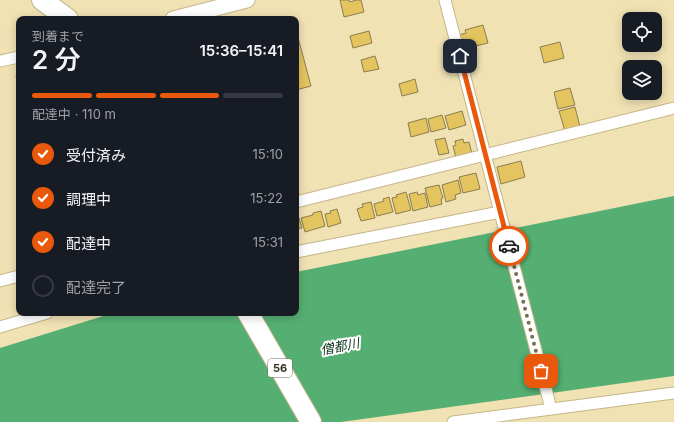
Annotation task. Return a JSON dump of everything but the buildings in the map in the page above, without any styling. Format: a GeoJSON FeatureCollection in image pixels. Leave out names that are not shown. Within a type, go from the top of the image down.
{"type":"FeatureCollection","features":[{"type":"Feature","properties":{"kind":"highway"},"geometry":{"type":"LineString","coordinates":[[42,0],[64,16]]}},
{"type":"Feature","properties":{"kind":"highway","name":"56"},"geometry":{"type":"LineString","coordinates":[[250,316],[311,422]]}},
{"type":"Feature","properties":{"kind":"main road"},"geometry":{"type":"LineString","coordinates":[[185,16],[247,0]]}},
{"type":"Feature","properties":{"kind":"street"},"geometry":{"type":"LineString","coordinates":[[445,0],[550,405]]}},
{"type":"Feature","properties":{"kind":"street"},"geometry":{"type":"LineString","coordinates":[[0,61],[16,58]]}},
{"type":"Feature","properties":{"kind":"street"},"geometry":{"type":"LineString","coordinates":[[299,201],[674,108]]}},
{"type":"Feature","properties":{"kind":"street"},"geometry":{"type":"LineString","coordinates":[[299,251],[501,216]]}},
{"type":"Feature","properties":{"kind":"street"},"geometry":{"type":"LineString","coordinates":[[0,281],[16,277]]}},
{"type":"Feature","properties":{"kind":"street"},"geometry":{"type":"LineString","coordinates":[[0,327],[37,316]]}},
{"type":"Feature","properties":{"kind":"street"},"geometry":{"type":"LineString","coordinates":[[452,422],[550,405],[674,393]]}},
{"type":"Feature","properties":{"kind":"water","name":"僧都川"},"geometry":{"type":"Polygon","coordinates":[[[674,196],[674,376],[341,422],[0,422],[0,348],[103,316],[299,316],[299,271],[674,196]]]}},
{"type":"Feature","properties":{"kind":"way so far"},"geometry":{"type":"LineString","coordinates":[[509,246],[541,371]]}},
{"type":"Feature","properties":{"kind":"route"},"geometry":{"type":"LineString","coordinates":[[460,56],[509,246]]}}]}
